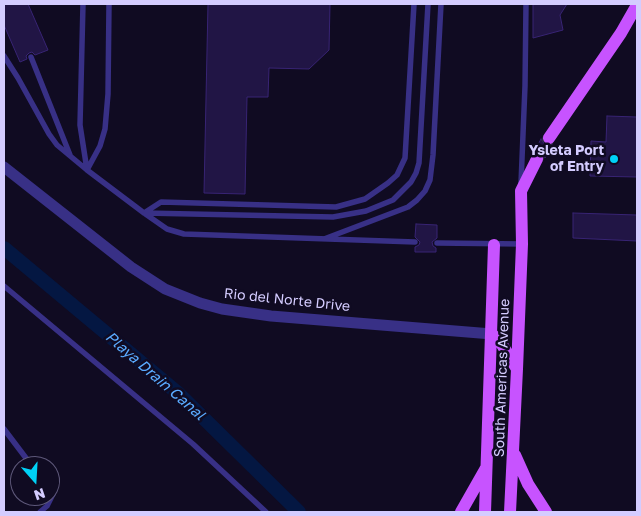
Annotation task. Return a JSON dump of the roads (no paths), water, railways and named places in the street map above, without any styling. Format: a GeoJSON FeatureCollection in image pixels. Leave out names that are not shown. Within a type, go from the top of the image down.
{"type":"FeatureCollection","features":[{"type":"Feature","properties":{"kind":"main road"},"geometry":{"type":"LineString","coordinates":[[549,138],[621,33],[637,5]]}},
{"type":"Feature","properties":{"kind":"main road"},"geometry":{"type":"LineString","coordinates":[[520,190],[537,159]]}},
{"type":"Feature","properties":{"kind":"main road","name":"South Americas Avenue"},"geometry":{"type":"LineString","coordinates":[[510,512],[518,368],[522,244],[520,190]]}},
{"type":"Feature","properties":{"kind":"main road","name":"South Americas Avenue"},"geometry":{"type":"LineString","coordinates":[[485,512],[494,245]]}},
{"type":"Feature","properties":{"kind":"main road"},"geometry":{"type":"LineString","coordinates":[[492,334],[501,343],[518,368]]}},
{"type":"Feature","properties":{"kind":"main road"},"geometry":{"type":"LineString","coordinates":[[514,453],[528,484],[546,512]]}},
{"type":"Feature","properties":{"kind":"main road"},"geometry":{"type":"LineString","coordinates":[[461,512],[488,463]]}},
{"type":"Feature","properties":{"kind":"street","name":"Rio del Norte Drive"},"geometry":{"type":"LineString","coordinates":[[4,167],[131,267],[166,289],[200,303],[222,309],[270,316],[492,334]]}},
{"type":"Feature","properties":{"kind":"lane"},"geometry":{"type":"LineString","coordinates":[[83,4],[80,125],[87,170]]}},
{"type":"Feature","properties":{"kind":"lane"},"geometry":{"type":"LineString","coordinates":[[87,170],[100,146],[105,129],[108,94],[108,4]]}},
{"type":"Feature","properties":{"kind":"lane"},"geometry":{"type":"LineString","coordinates":[[144,213],[161,202],[336,207],[365,199],[388,183],[402,167],[405,158],[414,4]]}},
{"type":"Feature","properties":{"kind":"lane"},"geometry":{"type":"LineString","coordinates":[[144,213],[333,217],[366,211],[393,200],[411,182],[419,163],[428,4]]}},
{"type":"Feature","properties":{"kind":"lane"},"geometry":{"type":"LineString","coordinates":[[324,239],[400,210],[417,200],[425,191],[430,180],[433,155],[441,4]]}},
{"type":"Feature","properties":{"kind":"lane"},"geometry":{"type":"LineString","coordinates":[[520,190],[525,86],[526,4]]}},
{"type":"Feature","properties":{"kind":"lane"},"geometry":{"type":"LineString","coordinates":[[4,56],[57,145],[87,170],[167,229],[184,234],[415,242]]}},
{"type":"Feature","properties":{"kind":"lane"},"geometry":{"type":"LineString","coordinates":[[31,57],[70,157]]}},
{"type":"Feature","properties":{"kind":"lane"},"geometry":{"type":"LineString","coordinates":[[437,243],[522,244]]}},
{"type":"Feature","properties":{"kind":"lane"},"geometry":{"type":"LineString","coordinates":[[4,286],[193,444],[266,512]]}},
{"type":"Feature","properties":{"kind":"lane"},"geometry":{"type":"LineString","coordinates":[[4,429],[24,456]]}},
{"type":"Feature","properties":{"kind":"waterway","name":"Playa Drain Canal"},"geometry":{"type":"LineString","coordinates":[[4,248],[179,394],[299,512]]}},
{"type":"Feature","properties":{"kind":"tunnel"},"geometry":{"type":"LineString","coordinates":[[537,159],[549,138]]}},
{"type":"Feature","properties":{"kind":"place","name":"Ysleta Port of Entry"},"geometry":{"type":"Point","coordinates":[614,159]}}]}
